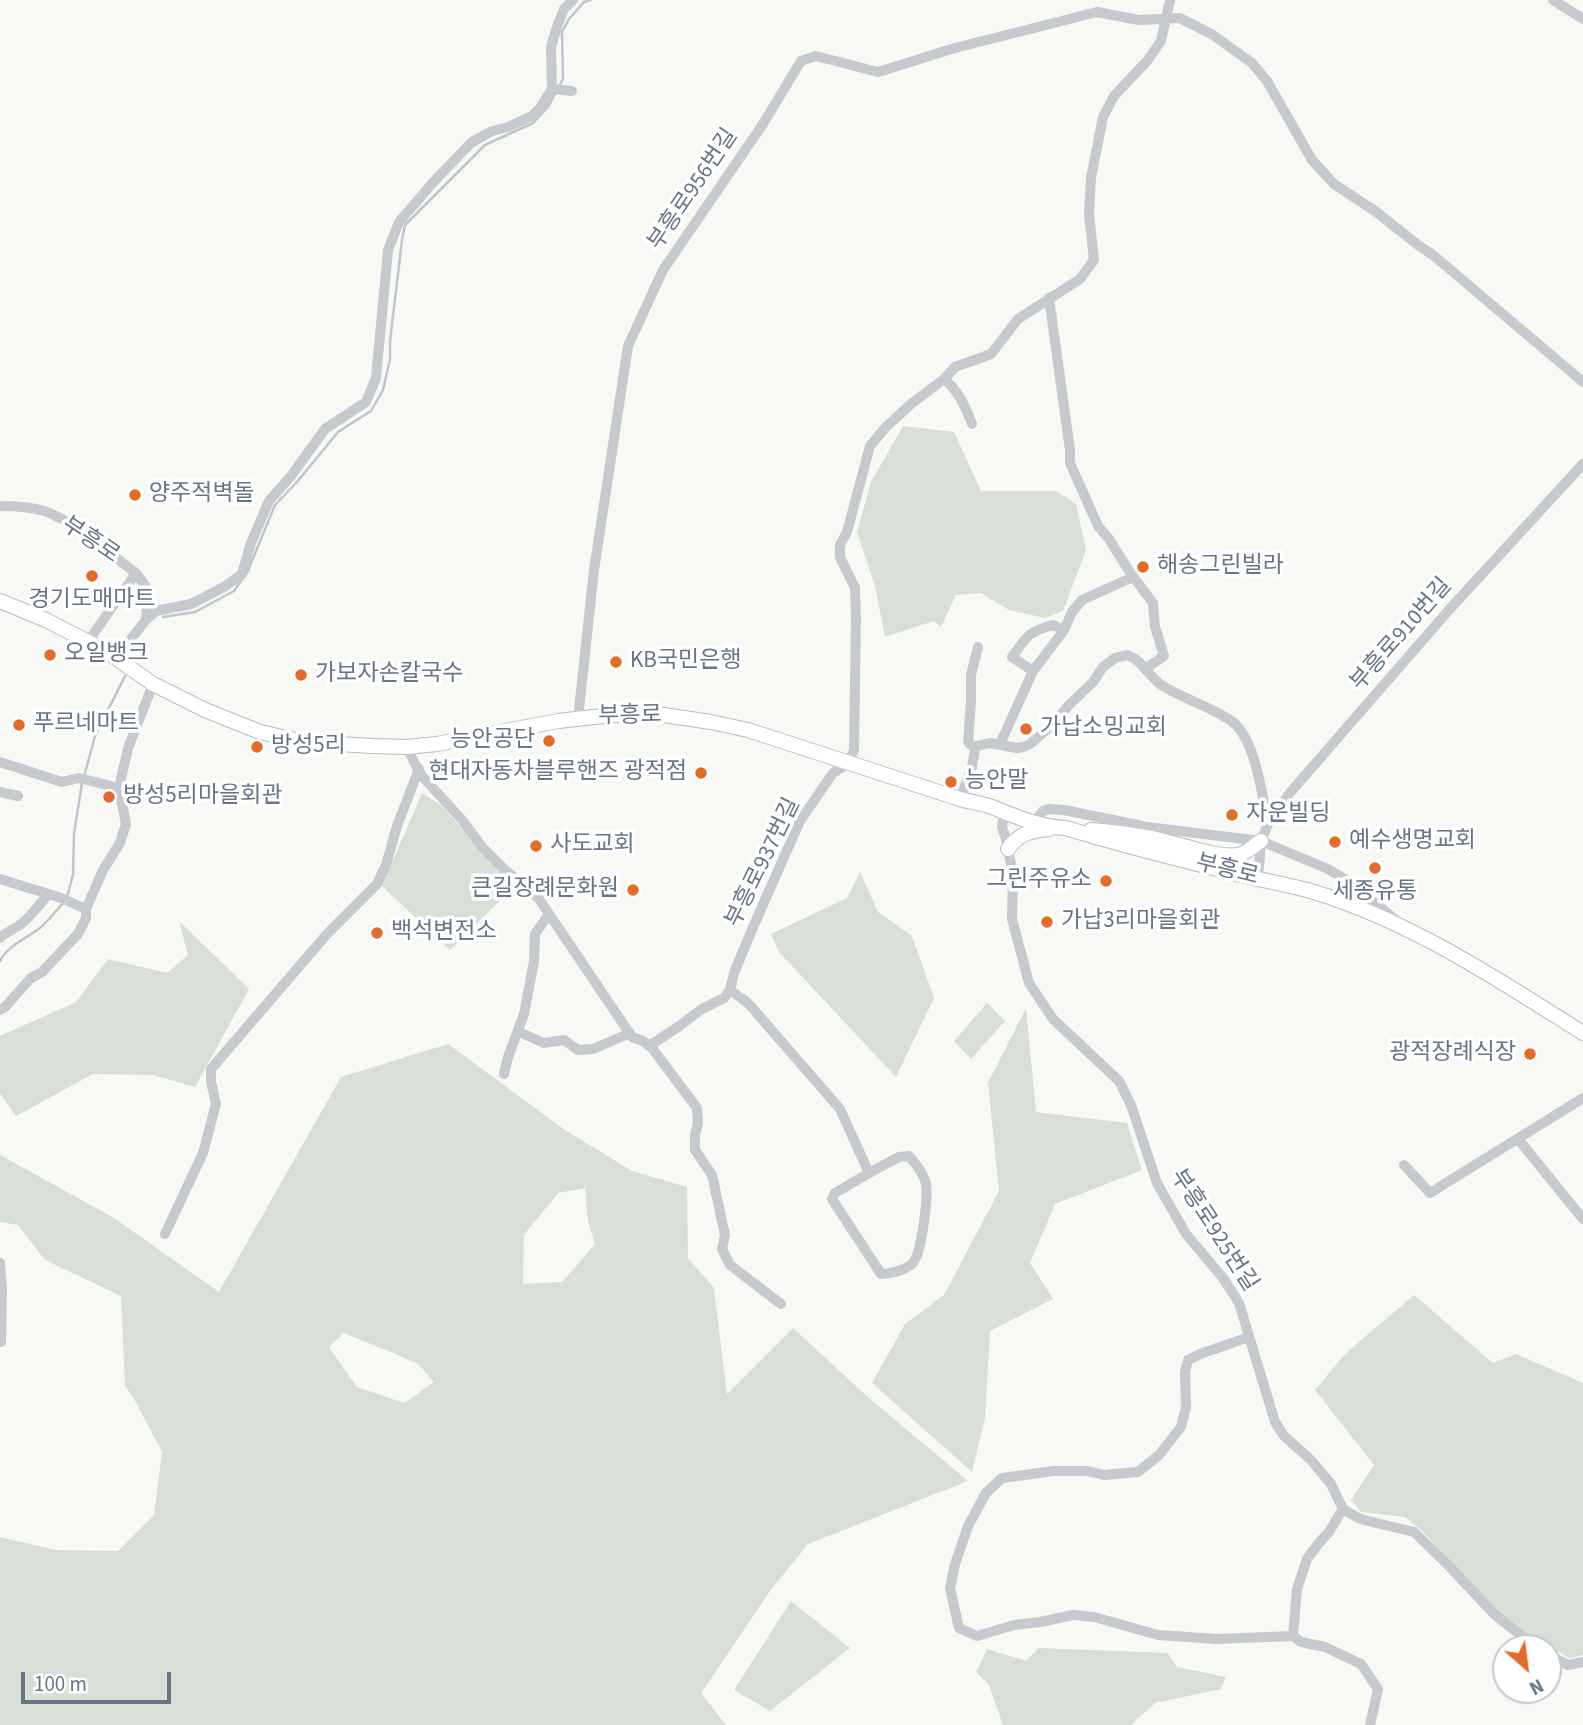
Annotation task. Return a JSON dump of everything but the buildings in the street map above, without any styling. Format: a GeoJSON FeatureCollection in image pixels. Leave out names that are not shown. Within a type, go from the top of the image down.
{"type":"FeatureCollection","features":[{"type":"Feature","properties":{"kind":"main road","name":"부흥로"},"geometry":{"type":"LineString","coordinates":[[0,601],[46,620],[106,651],[153,684],[205,710],[275,736],[304,742],[407,747],[437,744],[558,720],[612,715],[657,714],[748,730],[992,807],[1033,823],[1314,892],[1406,929],[1473,964],[1583,1032]]}},
{"type":"Feature","properties":{"kind":"main road"},"geometry":{"type":"LineString","coordinates":[[1008,849],[1015,839],[1024,834],[1060,828],[1123,832],[1227,855],[1239,855],[1261,841]]}},
{"type":"Feature","properties":{"kind":"street"},"geometry":{"type":"LineString","coordinates":[[115,659],[156,611],[191,604],[242,574],[251,543],[269,501],[325,429],[366,402],[376,378],[388,250],[399,222],[472,142],[492,131],[532,116],[540,108],[552,89],[551,47],[558,24],[564,9],[573,0]]}},
{"type":"Feature","properties":{"kind":"street"},"geometry":{"type":"LineString","coordinates":[[848,763],[854,750],[855,588],[840,557],[840,545],[847,532],[870,446],[886,427],[955,367],[991,354],[1018,319],[1080,279],[1094,260],[1089,214],[1091,178],[1103,117],[1114,96],[1147,61],[1161,41],[1170,0]]}},
{"type":"Feature","properties":{"kind":"street"},"geometry":{"type":"LineString","coordinates":[[1553,0],[1583,19]]}},
{"type":"Feature","properties":{"kind":"street","name":"부흥로956번길"},"geometry":{"type":"LineString","coordinates":[[578,719],[594,570],[628,346],[663,270],[763,124],[800,61],[816,56],[878,72],[944,51],[1097,12],[1139,20],[1180,18],[1213,35],[1252,63],[1267,81],[1312,160],[1334,184],[1433,255],[1583,382]]}},
{"type":"Feature","properties":{"kind":"street"},"geometry":{"type":"LineString","coordinates":[[552,89],[572,91]]}},
{"type":"Feature","properties":{"kind":"street"},"geometry":{"type":"LineString","coordinates":[[1049,298],[1070,463],[1098,526],[1153,603],[1155,627],[1164,656],[1145,669]]}},
{"type":"Feature","properties":{"kind":"street"},"geometry":{"type":"LineString","coordinates":[[944,379],[953,386],[968,411],[972,424]]}},
{"type":"Feature","properties":{"kind":"street","name":"부흥로910번길"},"geometry":{"type":"LineString","coordinates":[[1258,879],[1261,841],[1268,824],[1289,794],[1448,611],[1583,464]]}},
{"type":"Feature","properties":{"kind":"street","name":"부흥로"},"geometry":{"type":"LineString","coordinates":[[0,506],[43,511],[74,526],[135,573],[87,643]]}},
{"type":"Feature","properties":{"kind":"street"},"geometry":{"type":"LineString","coordinates":[[135,573],[148,590],[146,620]]}},
{"type":"Feature","properties":{"kind":"street"},"geometry":{"type":"LineString","coordinates":[[1000,744],[1033,671],[1064,630],[1072,612],[1082,600],[1133,577]]}},
{"type":"Feature","properties":{"kind":"street"},"geometry":{"type":"LineString","coordinates":[[1033,671],[1012,657],[1023,641],[1034,631],[1054,625],[1064,630]]}},
{"type":"Feature","properties":{"kind":"street"},"geometry":{"type":"LineString","coordinates":[[975,749],[968,742],[971,675],[978,647]]}},
{"type":"Feature","properties":{"kind":"street"},"geometry":{"type":"LineString","coordinates":[[960,799],[966,787],[975,749],[981,744],[1023,747],[1037,739],[1093,682],[1103,667],[1115,659],[1132,656],[1154,681],[1230,720],[1238,727],[1254,763],[1268,824]]}},
{"type":"Feature","properties":{"kind":"street"},"geometry":{"type":"LineString","coordinates":[[0,1010],[31,978],[43,972],[78,934],[86,918],[86,909],[103,870],[120,843],[126,824],[119,788],[128,748],[153,684]]}},
{"type":"Feature","properties":{"kind":"street"},"geometry":{"type":"LineString","coordinates":[[407,747],[429,784],[463,821],[482,847],[539,899],[629,1034],[649,1046],[697,1108],[695,1150],[712,1175],[724,1235],[722,1250],[730,1265],[781,1304]]}},
{"type":"Feature","properties":{"kind":"street"},"geometry":{"type":"LineString","coordinates":[[0,762],[62,782],[79,778],[119,788]]}},
{"type":"Feature","properties":{"kind":"street","name":"부흥로937번길"},"geometry":{"type":"LineString","coordinates":[[730,990],[734,973],[800,821],[834,773],[848,763]]}},
{"type":"Feature","properties":{"kind":"street"},"geometry":{"type":"LineString","coordinates":[[165,1234],[203,1153],[216,1104],[211,1069],[327,934],[377,884],[419,769]]}},
{"type":"Feature","properties":{"kind":"street"},"geometry":{"type":"LineString","coordinates":[[0,792],[18,796]]}},
{"type":"Feature","properties":{"kind":"street"},"geometry":{"type":"LineString","coordinates":[[1033,823],[1043,811],[1064,810],[1147,827],[1261,841],[1328,869],[1350,883],[1406,929]]}},
{"type":"Feature","properties":{"kind":"street","name":"부흥로925번길"},"geometry":{"type":"LineString","coordinates":[[1004,813],[1002,827],[1013,874],[1012,919],[1029,983],[1054,1019],[1119,1081],[1131,1105],[1157,1184],[1186,1234],[1223,1278],[1239,1303],[1275,1422],[1284,1436],[1311,1460],[1331,1484],[1343,1509]]}},
{"type":"Feature","properties":{"kind":"street"},"geometry":{"type":"LineString","coordinates":[[0,879],[67,900],[86,909]]}},
{"type":"Feature","properties":{"kind":"street"},"geometry":{"type":"LineString","coordinates":[[0,938],[35,911],[48,894]]}},
{"type":"Feature","properties":{"kind":"street"},"geometry":{"type":"LineString","coordinates":[[504,1074],[524,1014],[534,961],[535,934],[549,914]]}},
{"type":"Feature","properties":{"kind":"street"},"geometry":{"type":"LineString","coordinates":[[649,1046],[702,1009],[724,998],[730,990],[748,1003],[840,1109],[869,1173]]}},
{"type":"Feature","properties":{"kind":"street"},"geometry":{"type":"LineString","coordinates":[[519,1032],[544,1043],[564,1040],[578,1050],[593,1049],[629,1034]]}},
{"type":"Feature","properties":{"kind":"street"},"geometry":{"type":"LineString","coordinates":[[1404,1165],[1430,1194],[1583,1098]]}},
{"type":"Feature","properties":{"kind":"street"},"geometry":{"type":"LineString","coordinates":[[1518,1139],[1583,1219]]}},
{"type":"Feature","properties":{"kind":"street"},"geometry":{"type":"LineString","coordinates":[[899,1157],[909,1157],[926,1184],[926,1210],[916,1255],[911,1264],[890,1274],[881,1274],[832,1199],[835,1193],[869,1173],[899,1157]]}},
{"type":"Feature","properties":{"kind":"street"},"geometry":{"type":"LineString","coordinates":[[0,1263],[1,1342]]}},
{"type":"Feature","properties":{"kind":"street"},"geometry":{"type":"LineString","coordinates":[[1249,1336],[1188,1360],[1185,1372],[1186,1407],[1181,1427],[1159,1455],[1138,1472],[1104,1475],[1087,1471],[1054,1471],[1002,1478],[986,1493],[968,1526],[950,1588],[959,1628],[976,1636],[1014,1625],[1073,1615],[1094,1617],[1158,1635],[1217,1639],[1293,1636],[1301,1642],[1325,1647],[1361,1664],[1378,1689],[1370,1725]]}},
{"type":"Feature","properties":{"kind":"street"},"geometry":{"type":"LineString","coordinates":[[1293,1636],[1297,1589],[1307,1559],[1343,1509],[1360,1519],[1414,1532],[1494,1614],[1519,1634]]}},
{"type":"Feature","properties":{"kind":"street"},"geometry":{"type":"LineString","coordinates":[[1562,1662],[1568,1665],[1583,1662]]}},
{"type":"Feature","properties":{"kind":"shaded area"},"geometry":{"type":"Polygon","coordinates":[[[903,426],[954,432],[981,491],[1056,491],[1076,504],[1086,550],[1063,611],[1045,618],[1009,610],[981,593],[956,595],[941,627],[934,621],[885,637],[875,586],[857,532],[871,482],[903,426]]]}},
{"type":"Feature","properties":{"kind":"shaded area"},"geometry":{"type":"Polygon","coordinates":[[[422,793],[441,805],[514,887],[450,950],[382,886],[422,793]]]}},
{"type":"Feature","properties":{"kind":"shaded area"},"geometry":{"type":"Polygon","coordinates":[[[860,872],[878,912],[912,936],[934,998],[896,1077],[779,952],[771,934],[847,898],[860,872]]]}},
{"type":"Feature","properties":{"kind":"shaded area"},"geometry":{"type":"Polygon","coordinates":[[[179,921],[249,989],[195,1087],[153,1075],[93,1074],[16,1116],[0,1093],[0,1036],[76,1002],[108,959],[167,973],[188,955],[179,921]]]}},
{"type":"Feature","properties":{"kind":"shaded area"},"geometry":{"type":"Polygon","coordinates":[[[987,1003],[1005,1021],[971,1059],[954,1041],[987,1003]]]}},
{"type":"Feature","properties":{"kind":"shaded area"},"geometry":{"type":"Polygon","coordinates":[[[1026,1008],[1036,1112],[1127,1123],[1142,1170],[1055,1204],[1030,1263],[1053,1299],[990,1331],[985,1418],[972,1472],[872,1383],[905,1324],[944,1295],[999,1191],[988,1083],[1026,1008]]]}},
{"type":"Feature","properties":{"kind":"shaded area"},"geometry":{"type":"Polygon","coordinates":[[[448,1044],[565,1130],[632,1171],[687,1187],[688,1258],[714,1288],[727,1394],[793,1328],[870,1399],[968,1481],[808,1544],[770,1591],[701,1693],[726,1725],[0,1725],[0,1537],[56,1550],[118,1551],[154,1515],[162,1452],[125,1386],[121,1296],[45,1260],[18,1225],[0,1222],[0,1155],[114,1218],[219,1292],[341,1077],[448,1044]],[[585,1188],[558,1193],[524,1235],[523,1284],[562,1282],[595,1244],[588,1222],[585,1188]],[[344,1333],[329,1347],[357,1387],[404,1403],[434,1382],[417,1363],[344,1333]]]}},
{"type":"Feature","properties":{"kind":"shaded area"},"geometry":{"type":"Polygon","coordinates":[[[1414,1295],[1493,1363],[1516,1354],[1583,1383],[1583,1655],[1569,1658],[1562,1654],[1562,1634],[1528,1634],[1521,1630],[1493,1608],[1423,1532],[1405,1517],[1361,1512],[1351,1500],[1374,1465],[1315,1390],[1345,1354],[1414,1295]]]}},
{"type":"Feature","properties":{"kind":"shaded area"},"geometry":{"type":"Polygon","coordinates":[[[791,1601],[850,1648],[770,1711],[734,1690],[791,1601]]]}},
{"type":"Feature","properties":{"kind":"shaded area"},"geometry":{"type":"Polygon","coordinates":[[[1039,1648],[1168,1653],[1177,1667],[1226,1677],[1221,1689],[1155,1703],[1131,1725],[1003,1725],[989,1685],[976,1672],[987,1649],[1026,1661],[1039,1648]]]}},
{"type":"Feature","properties":{"kind":"waterway"},"geometry":{"type":"LineString","coordinates":[[247,573],[275,505],[338,432],[371,411],[383,390],[390,359],[405,225],[485,145],[533,123],[548,107],[563,79],[562,32],[584,2],[591,0]]}},
{"type":"Feature","properties":{"kind":"waterway"},"geometry":{"type":"LineString","coordinates":[[163,617],[195,612],[234,591],[243,578]]}},
{"type":"Feature","properties":{"kind":"waterway"},"geometry":{"type":"LineString","coordinates":[[84,777],[95,736],[125,676]]}},
{"type":"Feature","properties":{"kind":"waterway"},"geometry":{"type":"LineString","coordinates":[[67,897],[73,875],[74,834],[82,783]]}},
{"type":"Feature","properties":{"kind":"waterway"},"geometry":{"type":"LineString","coordinates":[[0,961],[12,947],[43,925],[63,903]]}},
{"type":"Feature","properties":{"kind":"place","name":"양주적벽돌"},"geometry":{"type":"Point","coordinates":[135,495]}},
{"type":"Feature","properties":{"kind":"place","name":"해송그린빌라"},"geometry":{"type":"Point","coordinates":[1143,567]}},
{"type":"Feature","properties":{"kind":"place","name":"경기도매마트"},"geometry":{"type":"Point","coordinates":[92,576]}},
{"type":"Feature","properties":{"kind":"place","name":"오일뱅크"},"geometry":{"type":"Point","coordinates":[50,655]}},
{"type":"Feature","properties":{"kind":"place","name":"KB국민은행"},"geometry":{"type":"Point","coordinates":[616,662]}},
{"type":"Feature","properties":{"kind":"place","name":"가보자손칼국수"},"geometry":{"type":"Point","coordinates":[301,675]}},
{"type":"Feature","properties":{"kind":"place","name":"푸르네마트"},"geometry":{"type":"Point","coordinates":[19,725]}},
{"type":"Feature","properties":{"kind":"place","name":"가납소밍교회"},"geometry":{"type":"Point","coordinates":[1026,729]}},
{"type":"Feature","properties":{"kind":"place","name":"능안공단"},"geometry":{"type":"Point","coordinates":[549,741]}},
{"type":"Feature","properties":{"kind":"place","name":"방성5리"},"geometry":{"type":"Point","coordinates":[257,747]}},
{"type":"Feature","properties":{"kind":"place","name":"현대자동차블루핸즈 광적점"},"geometry":{"type":"Point","coordinates":[701,773]}},
{"type":"Feature","properties":{"kind":"place","name":"능안말"},"geometry":{"type":"Point","coordinates":[951,782]}},
{"type":"Feature","properties":{"kind":"place","name":"방성5리마을회관"},"geometry":{"type":"Point","coordinates":[109,797]}},
{"type":"Feature","properties":{"kind":"place","name":"자운빌딩"},"geometry":{"type":"Point","coordinates":[1232,815]}},
{"type":"Feature","properties":{"kind":"place","name":"예수생명교회"},"geometry":{"type":"Point","coordinates":[1335,842]}},
{"type":"Feature","properties":{"kind":"place","name":"사도교회"},"geometry":{"type":"Point","coordinates":[536,846]}},
{"type":"Feature","properties":{"kind":"place","name":"세종유통"},"geometry":{"type":"Point","coordinates":[1375,868]}},
{"type":"Feature","properties":{"kind":"place","name":"그린주유소"},"geometry":{"type":"Point","coordinates":[1106,881]}},
{"type":"Feature","properties":{"kind":"place","name":"큰길장례문화원"},"geometry":{"type":"Point","coordinates":[633,890]}},
{"type":"Feature","properties":{"kind":"place","name":"가납3리마을회관"},"geometry":{"type":"Point","coordinates":[1047,922]}},
{"type":"Feature","properties":{"kind":"place","name":"백석변전소"},"geometry":{"type":"Point","coordinates":[377,933]}},
{"type":"Feature","properties":{"kind":"place","name":"광적장례식장"},"geometry":{"type":"Point","coordinates":[1530,1054]}}]}
